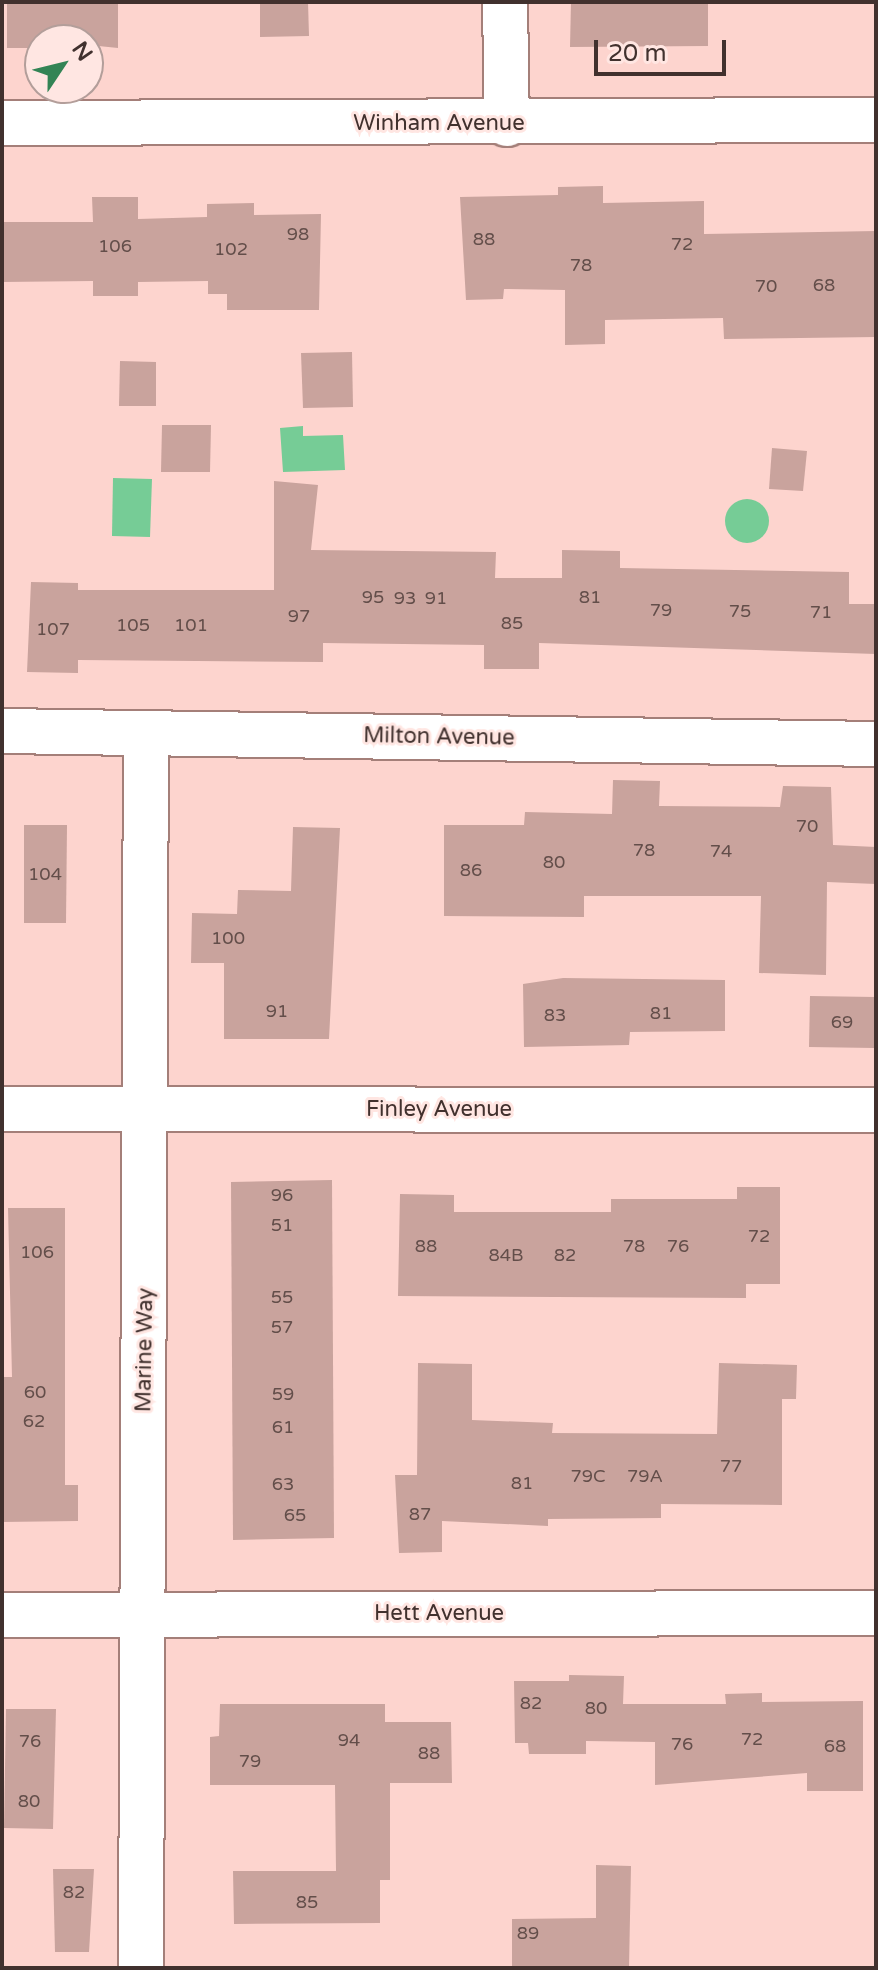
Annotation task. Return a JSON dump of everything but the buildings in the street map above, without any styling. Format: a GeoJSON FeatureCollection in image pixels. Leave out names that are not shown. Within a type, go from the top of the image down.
{"type":"FeatureCollection","features":[{"type":"Feature","properties":{"kind":"street"},"geometry":{"type":"LineString","coordinates":[[505,2],[507,124]]}},
{"type":"Feature","properties":{"kind":"street","name":"Winham Avenue"},"geometry":{"type":"LineString","coordinates":[[2,123],[507,124],[876,120]]}},
{"type":"Feature","properties":{"kind":"street","name":"Milton Avenue"},"geometry":{"type":"LineString","coordinates":[[2,731],[876,744]]}},
{"type":"Feature","properties":{"kind":"street","name":"Marine Way"},"geometry":{"type":"LineString","coordinates":[[141,1968],[147,1109],[146,733]]}},
{"type":"Feature","properties":{"kind":"street","name":"Finley Avenue"},"geometry":{"type":"LineString","coordinates":[[2,1109],[876,1110]]}},
{"type":"Feature","properties":{"kind":"street","name":"Hett Avenue"},"geometry":{"type":"LineString","coordinates":[[2,1615],[876,1613]]}},
{"type":"Feature","properties":{"kind":"shaded area"},"geometry":{"type":"Polygon","coordinates":[[[303,426],[303,436],[343,435],[345,470],[283,472],[280,428],[303,426]]]}},
{"type":"Feature","properties":{"kind":"shaded area"},"geometry":{"type":"Polygon","coordinates":[[[113,478],[152,479],[150,537],[112,536],[113,478]]]}},
{"type":"Feature","properties":{"kind":"shaded area"},"geometry":{"type":"Polygon","coordinates":[[[747,499],[763,505],[769,521],[763,537],[747,543],[731,537],[725,521],[731,505],[747,499]]]}}]}
